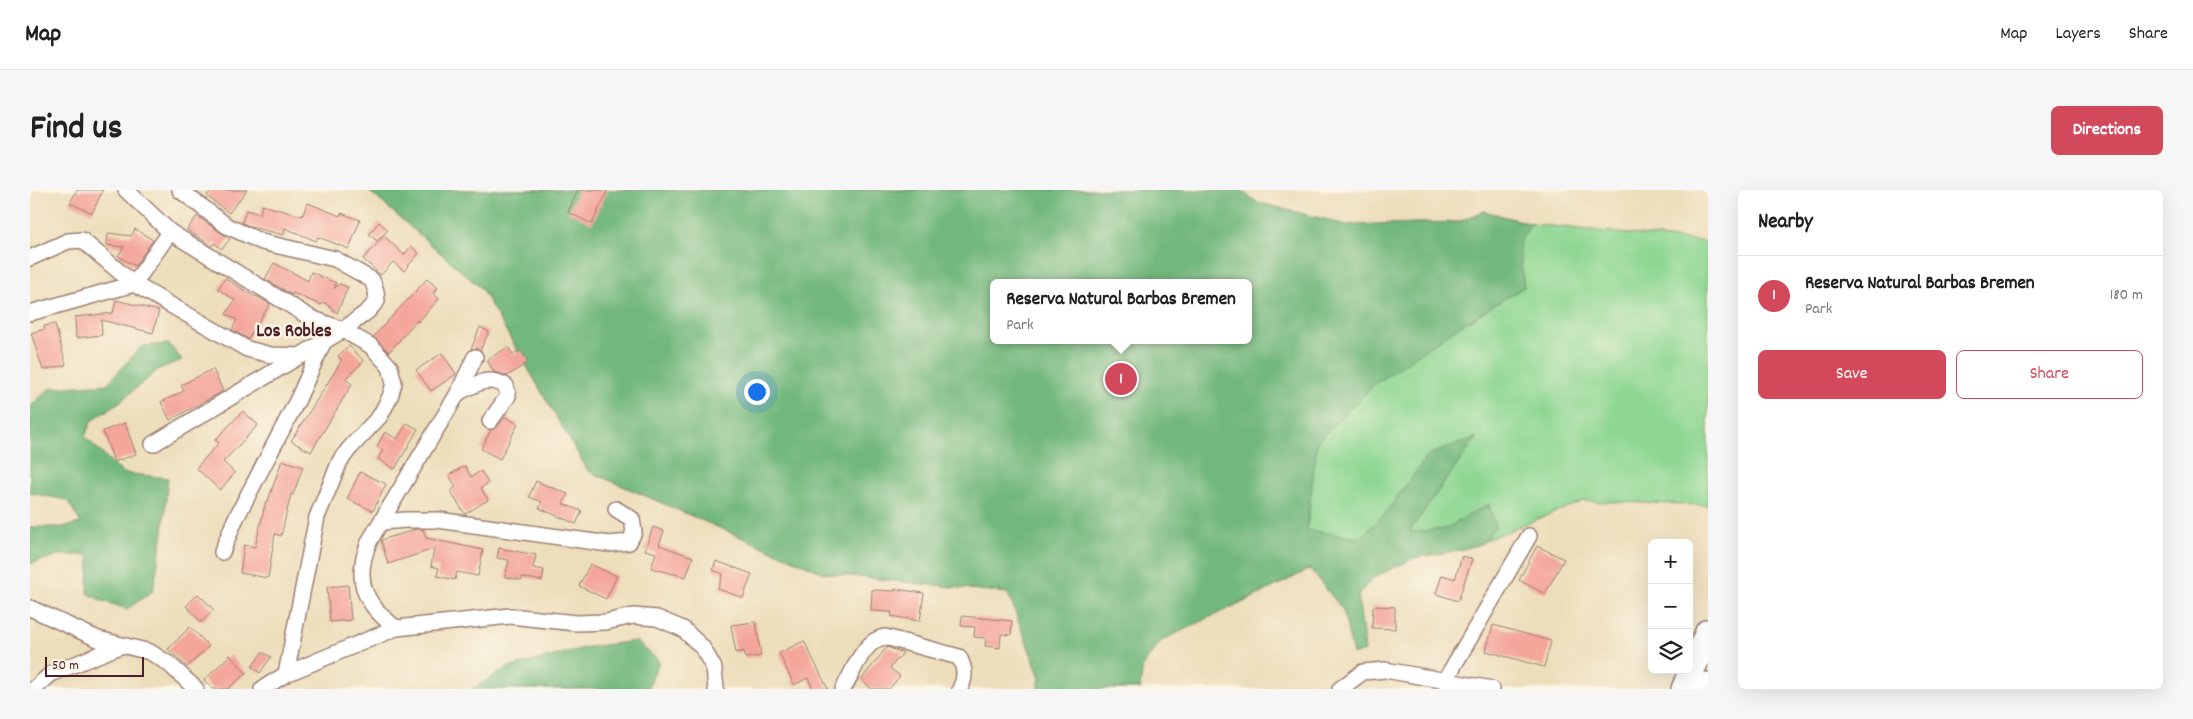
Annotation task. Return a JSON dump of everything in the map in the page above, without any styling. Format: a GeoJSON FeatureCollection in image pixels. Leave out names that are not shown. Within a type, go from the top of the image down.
{"type":"FeatureCollection","features":[{"type":"Feature","properties":{"kind":"highway"},"geometry":{"type":"LineString","coordinates":[[1684,689],[1708,632]]}},
{"type":"Feature","properties":{"kind":"highway"},"geometry":{"type":"LineString","coordinates":[[1706,689],[1708,685]]}},
{"type":"Feature","properties":{"kind":"street"},"geometry":{"type":"LineString","coordinates":[[126,190],[170,232],[310,318],[344,330],[371,346],[390,367],[394,383],[390,397],[380,416],[340,461],[317,517],[286,674]]}},
{"type":"Feature","properties":{"kind":"street"},"geometry":{"type":"LineString","coordinates":[[153,444],[344,330],[378,301],[372,280],[335,259],[262,242],[227,226],[180,190]]}},
{"type":"Feature","properties":{"kind":"street"},"geometry":{"type":"LineString","coordinates":[[30,313],[134,284],[170,232]]}},
{"type":"Feature","properties":{"kind":"street"},"geometry":{"type":"LineString","coordinates":[[30,258],[68,241],[82,240],[134,284],[247,349],[271,355],[301,356]]}},
{"type":"Feature","properties":{"kind":"street"},"geometry":{"type":"LineString","coordinates":[[222,552],[235,520],[298,399],[323,343]]}},
{"type":"Feature","properties":{"kind":"street"},"geometry":{"type":"LineString","coordinates":[[396,628],[381,617],[363,590],[363,557],[381,522],[458,393],[475,357]]}},
{"type":"Feature","properties":{"kind":"street"},"geometry":{"type":"LineString","coordinates":[[458,393],[472,386],[496,380],[506,386],[508,396],[490,422]]}},
{"type":"Feature","properties":{"kind":"street"},"geometry":{"type":"LineString","coordinates":[[381,522],[438,520],[609,544],[629,542],[634,532],[632,519],[616,509]]}},
{"type":"Feature","properties":{"kind":"street"},"geometry":{"type":"LineString","coordinates":[[1446,679],[1529,536]]}},
{"type":"Feature","properties":{"kind":"street"},"geometry":{"type":"LineString","coordinates":[[30,608],[98,639],[150,652],[169,664],[196,689]]}},
{"type":"Feature","properties":{"kind":"street"},"geometry":{"type":"LineString","coordinates":[[262,689],[286,674],[396,628],[510,616],[576,623],[606,622],[633,616],[657,618],[683,629],[702,647],[714,668],[716,689]]}},
{"type":"Feature","properties":{"kind":"street"},"geometry":{"type":"LineString","coordinates":[[843,689],[868,646],[876,638],[886,637],[959,657],[964,668],[964,681],[960,689]]}},
{"type":"Feature","properties":{"kind":"street"},"geometry":{"type":"LineString","coordinates":[[34,689],[52,674],[120,646]]}},
{"type":"Feature","properties":{"kind":"street"},"geometry":{"type":"LineString","coordinates":[[1340,689],[1364,672],[1385,670],[1446,679],[1492,689]]}},
{"type":"Feature","properties":{"kind":"green space"},"geometry":{"type":"Polygon","coordinates":[[[368,190],[1241,190],[1256,202],[1347,225],[1458,222],[1484,211],[1532,224],[1708,242],[1708,505],[1583,501],[1461,550],[1310,569],[1232,608],[1008,593],[824,573],[588,471],[481,288],[368,190]]]}},
{"type":"Feature","properties":{"kind":"green space"},"geometry":{"type":"Polygon","coordinates":[[[368,190],[1241,190],[1256,202],[1347,225],[1458,222],[1484,211],[1531,224],[1519,243],[1524,287],[1460,326],[1375,384],[1317,442],[1307,530],[1360,538],[1384,515],[1428,455],[1477,437],[1409,532],[1444,529],[1489,504],[1495,527],[1483,543],[1461,550],[1414,558],[1373,578],[1358,595],[1365,651],[1353,655],[1343,610],[1310,569],[1161,641],[1143,665],[1140,689],[1038,689],[1040,678],[1008,593],[824,573],[588,471],[481,288],[368,190]]]}},
{"type":"Feature","properties":{"kind":"green space"},"geometry":{"type":"Polygon","coordinates":[[[169,344],[182,360],[159,369],[121,401],[91,421],[85,437],[123,473],[168,478],[163,533],[153,591],[127,609],[100,600],[88,593],[89,555],[59,555],[30,564],[30,527],[62,527],[81,523],[67,500],[30,493],[30,407],[50,388],[107,384],[142,346],[169,344]]]}},
{"type":"Feature","properties":{"kind":"green space"},"geometry":{"type":"Polygon","coordinates":[[[636,641],[659,661],[648,689],[472,689],[507,668],[588,647],[636,641]]]}},
{"type":"Feature","properties":{"kind":"building"},"geometry":{"type":"Polygon","coordinates":[[[77,190],[103,190],[92,213],[70,203],[77,190]]]}},
{"type":"Feature","properties":{"kind":"building"},"geometry":{"type":"Polygon","coordinates":[[[212,190],[247,190],[229,213],[207,196],[212,190]]]}},
{"type":"Feature","properties":{"kind":"building"},"geometry":{"type":"Polygon","coordinates":[[[578,190],[608,190],[592,224],[568,212],[578,190]]]}},
{"type":"Feature","properties":{"kind":"building"},"geometry":{"type":"Polygon","coordinates":[[[308,203],[340,216],[341,213],[360,220],[349,249],[318,237],[316,241],[285,228],[284,235],[242,223],[246,210],[260,214],[262,205],[302,216],[308,203]]]}},
{"type":"Feature","properties":{"kind":"building"},"geometry":{"type":"Polygon","coordinates":[[[197,216],[230,239],[222,249],[214,243],[212,246],[187,230],[197,216]]]}},
{"type":"Feature","properties":{"kind":"building"},"geometry":{"type":"Polygon","coordinates":[[[379,222],[388,230],[377,241],[369,234],[379,222]]]}},
{"type":"Feature","properties":{"kind":"building"},"geometry":{"type":"Polygon","coordinates":[[[135,229],[153,240],[135,266],[118,256],[124,247],[107,245],[108,233],[131,236],[135,229]]]}},
{"type":"Feature","properties":{"kind":"building"},"geometry":{"type":"Polygon","coordinates":[[[384,236],[404,255],[411,246],[419,253],[404,271],[393,262],[381,275],[363,259],[384,236]]]}},
{"type":"Feature","properties":{"kind":"building"},"geometry":{"type":"Polygon","coordinates":[[[274,263],[308,281],[311,272],[336,283],[334,289],[339,284],[348,287],[337,313],[324,302],[321,305],[293,293],[292,295],[265,279],[274,263]]]}},
{"type":"Feature","properties":{"kind":"building"},"geometry":{"type":"Polygon","coordinates":[[[225,278],[270,304],[248,339],[232,330],[237,320],[226,314],[235,300],[218,289],[225,278]]]}},
{"type":"Feature","properties":{"kind":"building"},"geometry":{"type":"Polygon","coordinates":[[[427,279],[438,288],[433,293],[439,299],[418,322],[417,320],[389,352],[373,337],[427,279]]]}},
{"type":"Feature","properties":{"kind":"building"},"geometry":{"type":"Polygon","coordinates":[[[116,300],[159,311],[153,333],[101,320],[102,335],[76,338],[75,317],[113,313],[116,300]]]}},
{"type":"Feature","properties":{"kind":"building"},"geometry":{"type":"Polygon","coordinates":[[[55,324],[66,365],[43,370],[31,333],[45,329],[44,326],[55,324]]]}},
{"type":"Feature","properties":{"kind":"building"},"geometry":{"type":"Polygon","coordinates":[[[480,327],[489,332],[480,350],[471,349],[480,327]]]}},
{"type":"Feature","properties":{"kind":"building"},"geometry":{"type":"Polygon","coordinates":[[[349,346],[364,361],[345,379],[352,384],[311,452],[291,441],[342,360],[338,356],[349,346]]]}},
{"type":"Feature","properties":{"kind":"building"},"geometry":{"type":"Polygon","coordinates":[[[508,347],[513,355],[521,350],[529,362],[507,376],[494,372],[487,360],[508,347]]]}},
{"type":"Feature","properties":{"kind":"building"},"geometry":{"type":"Polygon","coordinates":[[[442,353],[456,374],[431,391],[416,370],[442,353]]]}},
{"type":"Feature","properties":{"kind":"building"},"geometry":{"type":"Polygon","coordinates":[[[213,369],[223,391],[170,420],[161,402],[184,391],[181,385],[213,369]]]}},
{"type":"Feature","properties":{"kind":"building"},"geometry":{"type":"Polygon","coordinates":[[[243,411],[258,425],[223,462],[235,473],[220,490],[196,468],[219,443],[215,440],[243,411]]]}},
{"type":"Feature","properties":{"kind":"building"},"geometry":{"type":"Polygon","coordinates":[[[505,417],[518,424],[500,459],[481,449],[491,430],[497,427],[505,417]]]}},
{"type":"Feature","properties":{"kind":"building"},"geometry":{"type":"Polygon","coordinates":[[[125,423],[136,454],[114,462],[103,431],[125,423]]]}},
{"type":"Feature","properties":{"kind":"building"},"geometry":{"type":"Polygon","coordinates":[[[407,423],[418,429],[395,469],[378,459],[383,450],[377,446],[385,432],[397,439],[407,423]]]}},
{"type":"Feature","properties":{"kind":"building"},"geometry":{"type":"Polygon","coordinates":[[[282,460],[303,467],[293,495],[291,494],[281,536],[275,534],[268,578],[240,573],[244,545],[255,547],[266,501],[268,501],[282,460]]]}},
{"type":"Feature","properties":{"kind":"building"},"geometry":{"type":"Polygon","coordinates":[[[465,466],[471,477],[481,471],[488,483],[481,488],[488,500],[465,514],[450,491],[456,487],[449,475],[465,466]]]}},
{"type":"Feature","properties":{"kind":"building"},"geometry":{"type":"Polygon","coordinates":[[[360,472],[386,484],[373,511],[347,499],[360,472]]]}},
{"type":"Feature","properties":{"kind":"building"},"geometry":{"type":"Polygon","coordinates":[[[536,481],[568,494],[563,504],[582,511],[576,524],[539,508],[542,502],[529,497],[536,481]]]}},
{"type":"Feature","properties":{"kind":"building"},"geometry":{"type":"Polygon","coordinates":[[[653,527],[664,531],[659,545],[693,557],[686,577],[651,568],[656,553],[645,550],[653,527]]]}},
{"type":"Feature","properties":{"kind":"building"},"geometry":{"type":"Polygon","coordinates":[[[417,529],[423,529],[426,538],[483,550],[478,576],[457,572],[455,580],[437,576],[439,568],[431,566],[434,549],[388,564],[381,540],[417,529]]]}},
{"type":"Feature","properties":{"kind":"building"},"geometry":{"type":"Polygon","coordinates":[[[1537,546],[1564,559],[1545,594],[1519,580],[1537,546]]]}},
{"type":"Feature","properties":{"kind":"building"},"geometry":{"type":"Polygon","coordinates":[[[499,548],[536,555],[533,568],[544,570],[542,581],[522,577],[522,580],[505,577],[509,560],[497,558],[499,548]]]}},
{"type":"Feature","properties":{"kind":"building"},"geometry":{"type":"Polygon","coordinates":[[[1462,556],[1472,559],[1458,601],[1436,594],[1442,575],[1455,579],[1462,556]]]}},
{"type":"Feature","properties":{"kind":"building"},"geometry":{"type":"Polygon","coordinates":[[[716,561],[752,574],[743,598],[718,589],[723,574],[713,570],[716,561]]]}},
{"type":"Feature","properties":{"kind":"building"},"geometry":{"type":"Polygon","coordinates":[[[590,564],[617,576],[606,599],[579,586],[590,564]]]}},
{"type":"Feature","properties":{"kind":"building"},"geometry":{"type":"Polygon","coordinates":[[[348,585],[351,620],[330,622],[327,587],[348,585]]]}},
{"type":"Feature","properties":{"kind":"building"},"geometry":{"type":"Polygon","coordinates":[[[895,589],[924,593],[920,621],[891,616],[892,612],[871,611],[872,590],[895,591],[895,589]]]}},
{"type":"Feature","properties":{"kind":"building"},"geometry":{"type":"Polygon","coordinates":[[[198,594],[214,610],[201,622],[186,606],[198,594]]]}},
{"type":"Feature","properties":{"kind":"building"},"geometry":{"type":"Polygon","coordinates":[[[1373,606],[1395,607],[1395,629],[1372,628],[1373,606]]]}},
{"type":"Feature","properties":{"kind":"building"},"geometry":{"type":"Polygon","coordinates":[[[962,616],[1012,621],[1011,635],[1001,634],[1000,648],[985,646],[986,638],[974,637],[975,627],[961,626],[962,616]]]}},
{"type":"Feature","properties":{"kind":"building"},"geometry":{"type":"Polygon","coordinates":[[[756,622],[761,656],[745,658],[744,651],[736,653],[731,625],[756,622]]]}},
{"type":"Feature","properties":{"kind":"building"},"geometry":{"type":"Polygon","coordinates":[[[1493,625],[1551,641],[1544,667],[1486,651],[1493,625]]]}},
{"type":"Feature","properties":{"kind":"building"},"geometry":{"type":"Polygon","coordinates":[[[190,627],[209,646],[187,667],[168,649],[190,627]]]}},
{"type":"Feature","properties":{"kind":"building"},"geometry":{"type":"Polygon","coordinates":[[[804,641],[828,689],[813,689],[808,678],[794,685],[779,653],[804,641]]]}},
{"type":"Feature","properties":{"kind":"building"},"geometry":{"type":"Polygon","coordinates":[[[887,647],[903,653],[890,668],[900,676],[889,689],[872,689],[861,680],[887,647]]]}},
{"type":"Feature","properties":{"kind":"building"},"geometry":{"type":"Polygon","coordinates":[[[262,652],[271,657],[260,673],[252,667],[262,652]]]}},
{"type":"Feature","properties":{"kind":"building"},"geometry":{"type":"Polygon","coordinates":[[[230,655],[246,673],[228,689],[212,689],[204,680],[230,655]]]}},
{"type":"Feature","properties":{"kind":"place","name":"Reserva Natural Barbas Bremen"},"geometry":{"type":"Point","coordinates":[1121,379]}},
{"type":"Feature","properties":{"kind":"district","name":"Los Robles"},"geometry":{"type":"Point","coordinates":[294,332]}}]}
